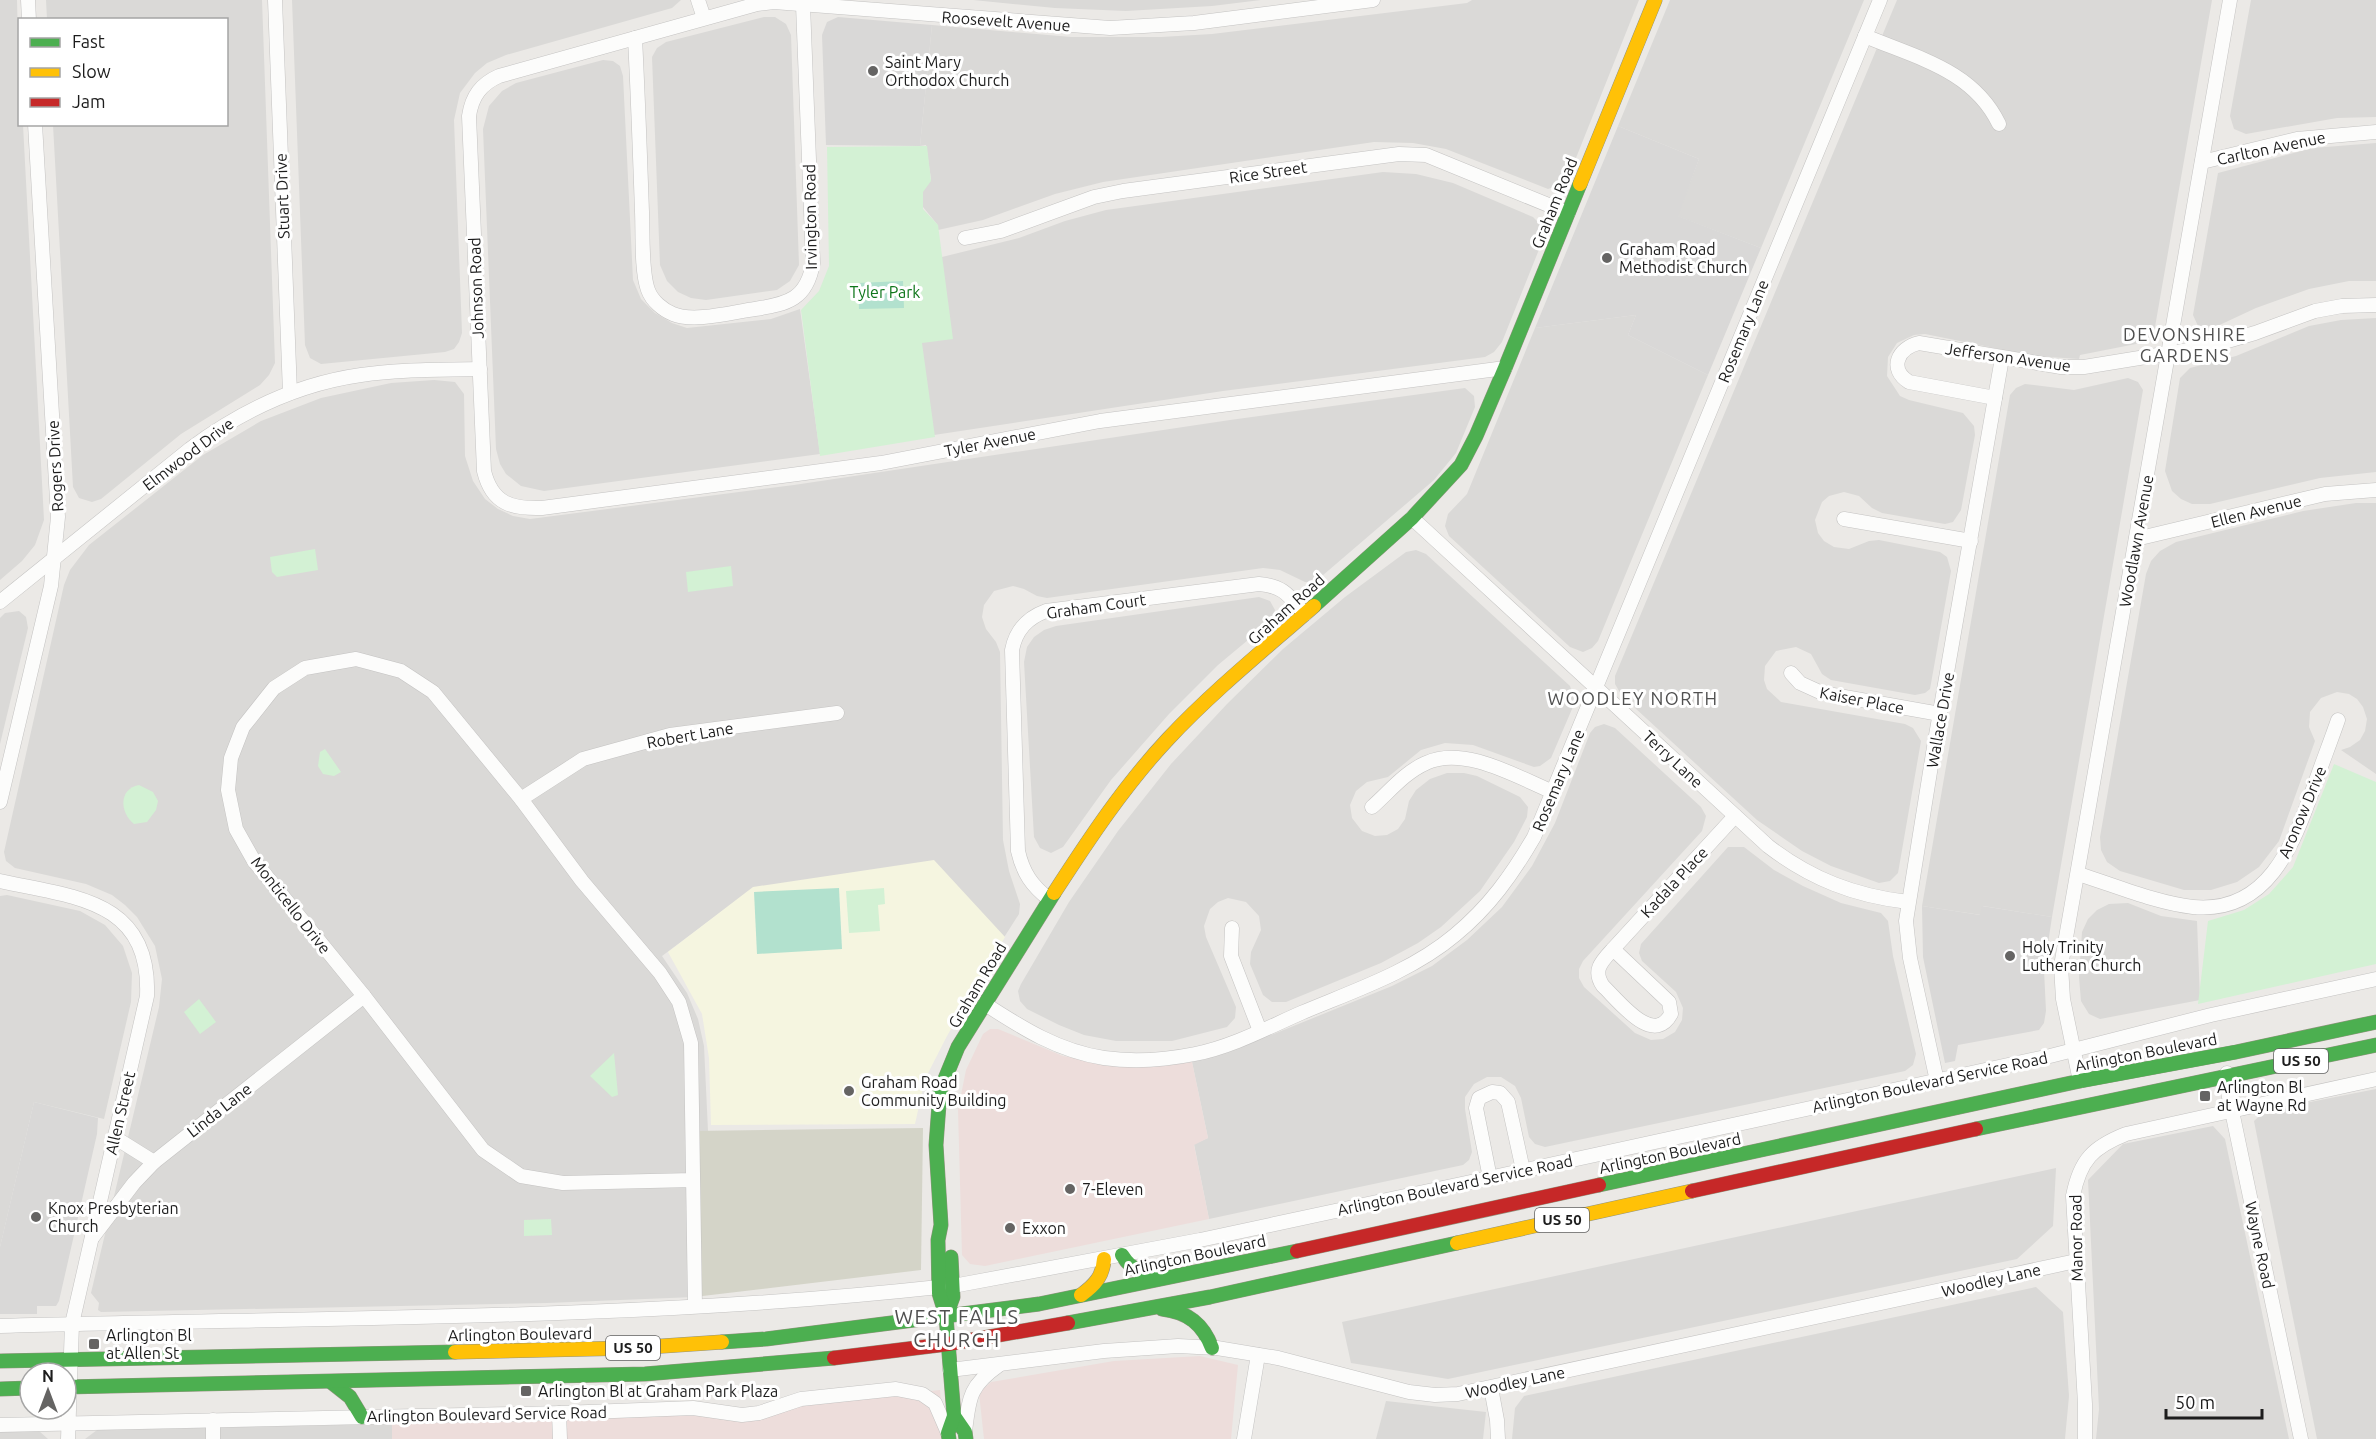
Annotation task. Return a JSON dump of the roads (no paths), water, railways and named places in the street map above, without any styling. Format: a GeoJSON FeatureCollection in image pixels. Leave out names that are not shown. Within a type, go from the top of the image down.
{"type":"FeatureCollection","features":[{"type":"Feature","properties":{"kind":"main road","name":"Graham Road"},"geometry":{"type":"LineString","coordinates":[[949,1436],[954,1416],[946,1316],[940,1299],[946,1286],[938,1240],[941,1226],[936,1145],[940,1091],[958,1047],[1049,899],[1094,831],[1120,795],[1168,739],[1412,518],[1461,465],[1505,368],[1655,0]]}},
{"type":"Feature","properties":{"kind":"main road","name":"Arlington Boulevard"},"geometry":{"type":"LineString","coordinates":[[0,1361],[633,1348],[766,1339],[1039,1304],[1169,1278],[2080,1081],[2236,1052],[2376,1022]]}},
{"type":"Feature","properties":{"kind":"main road","name":"US 50"},"geometry":{"type":"LineString","coordinates":[[78,1387],[634,1374],[740,1368],[948,1344],[1146,1309],[1387,1260],[2045,1114],[2376,1045]]}},
{"type":"Feature","properties":{"kind":"main road"},"geometry":{"type":"LineString","coordinates":[[2045,1114],[2075,1096],[2080,1089],[2080,1081]]}},
{"type":"Feature","properties":{"kind":"main road"},"geometry":{"type":"LineString","coordinates":[[1122,1255],[1129,1267],[1136,1273],[1169,1278]]}},
{"type":"Feature","properties":{"kind":"main road"},"geometry":{"type":"LineString","coordinates":[[1081,1295],[1100,1279],[1104,1259]]}},
{"type":"Feature","properties":{"kind":"main road"},"geometry":{"type":"LineString","coordinates":[[1146,1309],[1187,1314],[1202,1327],[1212,1348]]}},
{"type":"Feature","properties":{"kind":"main road"},"geometry":{"type":"LineString","coordinates":[[362,1417],[369,1400],[377,1389],[388,1381]]}},
{"type":"Feature","properties":{"kind":"main road"},"geometry":{"type":"LineString","coordinates":[[331,1382],[347,1391],[357,1403],[362,1417]]}},
{"type":"Feature","properties":{"kind":"main road"},"geometry":{"type":"LineString","coordinates":[[0,1389],[18,1388]]}},
{"type":"Feature","properties":{"kind":"main road"},"geometry":{"type":"LineString","coordinates":[[954,1416],[966,1436]]}},
{"type":"Feature","properties":{"kind":"street"},"geometry":{"type":"LineString","coordinates":[[28,0],[29,18]]}},
{"type":"Feature","properties":{"kind":"street","name":"Stuart Drive"},"geometry":{"type":"LineString","coordinates":[[274,0],[290,393]]}},
{"type":"Feature","properties":{"kind":"street"},"geometry":{"type":"LineString","coordinates":[[698,0],[704,18]]}},
{"type":"Feature","properties":{"kind":"street","name":"Roosevelt Avenue"},"geometry":{"type":"LineString","coordinates":[[475,95],[489,81],[499,76],[704,18],[757,4],[774,2],[802,5],[869,5],[1119,28],[1194,23],[1373,0]]}},
{"type":"Feature","properties":{"kind":"street","name":"Rosemary Lane"},"geometry":{"type":"LineString","coordinates":[[985,1004],[1031,1034],[1081,1053],[1104,1058],[1164,1059],[1195,1054],[1260,1031],[1404,969],[1454,937],[1482,911],[1517,867],[1534,837],[1880,0]]}},
{"type":"Feature","properties":{"kind":"street","name":"Woodlawn Avenue"},"geometry":{"type":"LineString","coordinates":[[2080,1081],[2061,982],[2066,939],[2230,0]]}},
{"type":"Feature","properties":{"kind":"street","name":"Irvington Road"},"geometry":{"type":"LineString","coordinates":[[634,38],[643,243],[646,284],[649,292],[664,309],[684,317],[774,306],[793,300],[799,295],[811,277],[813,263],[802,5]]}},
{"type":"Feature","properties":{"kind":"street"},"geometry":{"type":"LineString","coordinates":[[1865,36],[1957,75],[1983,97],[1998,124]]}},
{"type":"Feature","properties":{"kind":"street","name":"Johnson Road"},"geometry":{"type":"LineString","coordinates":[[475,95],[469,116],[486,481]]}},
{"type":"Feature","properties":{"kind":"street","name":"Rogers Drive"},"geometry":{"type":"LineString","coordinates":[[0,802],[51,586],[58,517],[35,126]]}},
{"type":"Feature","properties":{"kind":"street","name":"Carlton Avenue"},"geometry":{"type":"LineString","coordinates":[[2202,162],[2296,139],[2376,132]]}},
{"type":"Feature","properties":{"kind":"street","name":"Rice Street"},"geometry":{"type":"LineString","coordinates":[[965,238],[1000,231],[1083,201],[1123,191],[1399,154],[1426,156],[1568,213]]}},
{"type":"Feature","properties":{"kind":"street","name":"Jefferson Avenue"},"geometry":{"type":"LineString","coordinates":[[1995,398],[1909,382],[1901,374],[1898,359],[1908,345],[1919,343],[2061,367],[2084,367],[2207,347],[2255,333],[2315,311],[2342,306],[2376,304]]}},
{"type":"Feature","properties":{"kind":"street","name":"Wallace Drive"},"geometry":{"type":"LineString","coordinates":[[1937,1081],[1907,939],[1908,902],[2002,358]]}},
{"type":"Feature","properties":{"kind":"street","name":"Tyler Avenue"},"geometry":{"type":"LineString","coordinates":[[486,481],[491,490],[504,502],[523,508],[542,508],[881,463],[1100,422],[1505,368]]}},
{"type":"Feature","properties":{"kind":"street","name":"Elmwood Drive"},"geometry":{"type":"LineString","coordinates":[[0,602],[214,431],[242,414],[290,393],[331,380],[362,375],[480,369]]}},
{"type":"Feature","properties":{"kind":"street","name":"Ellen Avenue"},"geometry":{"type":"LineString","coordinates":[[2136,539],[2325,494],[2376,490]]}},
{"type":"Feature","properties":{"kind":"street","name":"Terry Lane"},"geometry":{"type":"LineString","coordinates":[[1412,518],[1768,846],[1802,870],[1832,885],[1862,894],[1908,902]]}},
{"type":"Feature","properties":{"kind":"street"},"geometry":{"type":"LineString","coordinates":[[1844,519],[1971,541]]}},
{"type":"Feature","properties":{"kind":"street","name":"Graham Court"},"geometry":{"type":"LineString","coordinates":[[1022,626],[1046,611],[1259,584],[1283,590],[1305,614]]}},
{"type":"Feature","properties":{"kind":"street"},"geometry":{"type":"LineString","coordinates":[[1011,616],[1022,626],[1012,650],[1018,851],[1027,878],[1038,891],[1049,899]]}},
{"type":"Feature","properties":{"kind":"street","name":"Monticello Drive"},"geometry":{"type":"LineString","coordinates":[[693,1180],[563,1183],[521,1176],[483,1150],[364,996],[254,861],[236,829],[228,790],[231,758],[243,727],[274,688],[305,668],[356,659],[401,671],[433,692],[521,800],[582,881],[660,973],[678,1002],[692,1043],[695,1306]]}},
{"type":"Feature","properties":{"kind":"street","name":"Kaiser Place"},"geometry":{"type":"LineString","coordinates":[[1791,673],[1800,683],[1822,693],[1940,714]]}},
{"type":"Feature","properties":{"kind":"street","name":"Robert Lane"},"geometry":{"type":"LineString","coordinates":[[521,800],[583,759],[670,735],[837,713]]}},
{"type":"Feature","properties":{"kind":"street","name":"Aronow Drive"},"geometry":{"type":"LineString","coordinates":[[2078,874],[2192,907],[2218,906],[2247,895],[2272,875],[2290,848],[2338,720]]}},
{"type":"Feature","properties":{"kind":"street"},"geometry":{"type":"LineString","coordinates":[[1372,807],[1413,771],[1426,763],[1453,758],[1480,762],[1553,792]]}},
{"type":"Feature","properties":{"kind":"street","name":"Kadala Place"},"geometry":{"type":"LineString","coordinates":[[1613,949],[1669,1002],[1671,1014],[1662,1025],[1651,1027],[1645,1025],[1602,986],[1598,979],[1599,965],[1613,949],[1735,816]]}},
{"type":"Feature","properties":{"kind":"street","name":"Allen Street"},"geometry":{"type":"LineString","coordinates":[[0,881],[97,904],[123,922],[134,935],[142,951],[148,978],[147,996],[72,1324],[70,1360]]}},
{"type":"Feature","properties":{"kind":"street"},"geometry":{"type":"LineString","coordinates":[[1232,928],[1231,956],[1260,1031]]}},
{"type":"Feature","properties":{"kind":"street","name":"Arlington Boulevard Service Road"},"geometry":{"type":"LineString","coordinates":[[0,1326],[539,1314],[695,1306],[946,1286],[1104,1259],[1490,1178],[1937,1081],[2075,1050],[2211,1015],[2376,979]]}},
{"type":"Feature","properties":{"kind":"street","name":"Linda Lane"},"geometry":{"type":"LineString","coordinates":[[90,1240],[134,1183],[154,1162],[364,996]]}},
{"type":"Feature","properties":{"kind":"street"},"geometry":{"type":"LineString","coordinates":[[2225,1078],[2236,1052]]}},
{"type":"Feature","properties":{"kind":"street","name":"Wayne Road"},"geometry":{"type":"LineString","coordinates":[[2225,1078],[2301,1439]]}},
{"type":"Feature","properties":{"kind":"street"},"geometry":{"type":"LineString","coordinates":[[2232,1110],[2376,1079]]}},
{"type":"Feature","properties":{"kind":"street"},"geometry":{"type":"LineString","coordinates":[[1490,1178],[1476,1108],[1479,1098],[1492,1092],[1500,1093],[1508,1102],[1523,1170]]}},
{"type":"Feature","properties":{"kind":"street","name":"Manor Road"},"geometry":{"type":"LineString","coordinates":[[2085,1439],[2076,1261],[2075,1188],[2082,1166],[2105,1142],[2126,1134],[2232,1110]]}},
{"type":"Feature","properties":{"kind":"street"},"geometry":{"type":"LineString","coordinates":[[114,1137],[154,1162]]}},
{"type":"Feature","properties":{"kind":"street","name":"Woodley Lane"},"geometry":{"type":"LineString","coordinates":[[951,1370],[1143,1347],[1212,1348],[1301,1364],[1409,1392],[1435,1395],[1458,1394],[2076,1261]]}},
{"type":"Feature","properties":{"kind":"street"},"geometry":{"type":"LineString","coordinates":[[1244,1439],[1258,1355]]}},
{"type":"Feature","properties":{"kind":"street"},"geometry":{"type":"LineString","coordinates":[[966,1436],[969,1399],[981,1378],[1001,1364]]}},
{"type":"Feature","properties":{"kind":"street"},"geometry":{"type":"LineString","coordinates":[[1491,1388],[1498,1439]]}},
{"type":"Feature","properties":{"kind":"street","name":"Arlington Boulevard Service Road"},"geometry":{"type":"LineString","coordinates":[[0,1425],[693,1408],[742,1415],[759,1413],[801,1399],[896,1389],[922,1394],[934,1403],[949,1436]]}},
{"type":"Feature","properties":{"kind":"street"},"geometry":{"type":"LineString","coordinates":[[559,1413],[560,1439]]}},
{"type":"Feature","properties":{"kind":"street"},"geometry":{"type":"LineString","coordinates":[[213,1420],[213,1439]]}},
{"type":"Feature","properties":{"kind":"street","name":"Allen Street"},"geometry":{"type":"LineString","coordinates":[[68,1424],[68,1439]]}},
{"type":"Feature","properties":{"kind":"place","name":"Saint Mary Orthodox Church"},"geometry":{"type":"Point","coordinates":[873,71]}},
{"type":"Feature","properties":{"kind":"place","name":"Graham Road Methodist Church"},"geometry":{"type":"Point","coordinates":[1607,258]}},
{"type":"Feature","properties":{"kind":"place","name":"Holy Trinity Lutheran Church"},"geometry":{"type":"Point","coordinates":[2010,956]}},
{"type":"Feature","properties":{"kind":"place","name":"Graham Road Community Building"},"geometry":{"type":"Point","coordinates":[849,1091]}},
{"type":"Feature","properties":{"kind":"place","name":"Arlington Bl at Wayne Rd"},"geometry":{"type":"Point","coordinates":[2205,1096]}},
{"type":"Feature","properties":{"kind":"place","name":"7-Eleven"},"geometry":{"type":"Point","coordinates":[1070,1189]}},
{"type":"Feature","properties":{"kind":"place","name":"Knox Presbyterian Church"},"geometry":{"type":"Point","coordinates":[36,1217]}},
{"type":"Feature","properties":{"kind":"place","name":"Exxon"},"geometry":{"type":"Point","coordinates":[1010,1228]}},
{"type":"Feature","properties":{"kind":"place","name":"Arlington Bl at Allen St"},"geometry":{"type":"Point","coordinates":[94,1344]}},
{"type":"Feature","properties":{"kind":"place","name":"Arlington Bl at Graham Park Plaza"},"geometry":{"type":"Point","coordinates":[526,1391]}},
{"type":"Feature","properties":{"kind":"district","name":"DEVONSHIRE GARDENS"},"geometry":{"type":"Point","coordinates":[2185,345]}},
{"type":"Feature","properties":{"kind":"district","name":"WOODLEY NORTH"},"geometry":{"type":"Point","coordinates":[1633,699]}},
{"type":"Feature","properties":{"kind":"district","name":"WEST FALLS CHURCH"},"geometry":{"type":"Point","coordinates":[957,1328]}},
{"type":"Feature","properties":{"kind":"park label","name":"Tyler Park"},"geometry":{"type":"Point","coordinates":[885,292]}}]}
